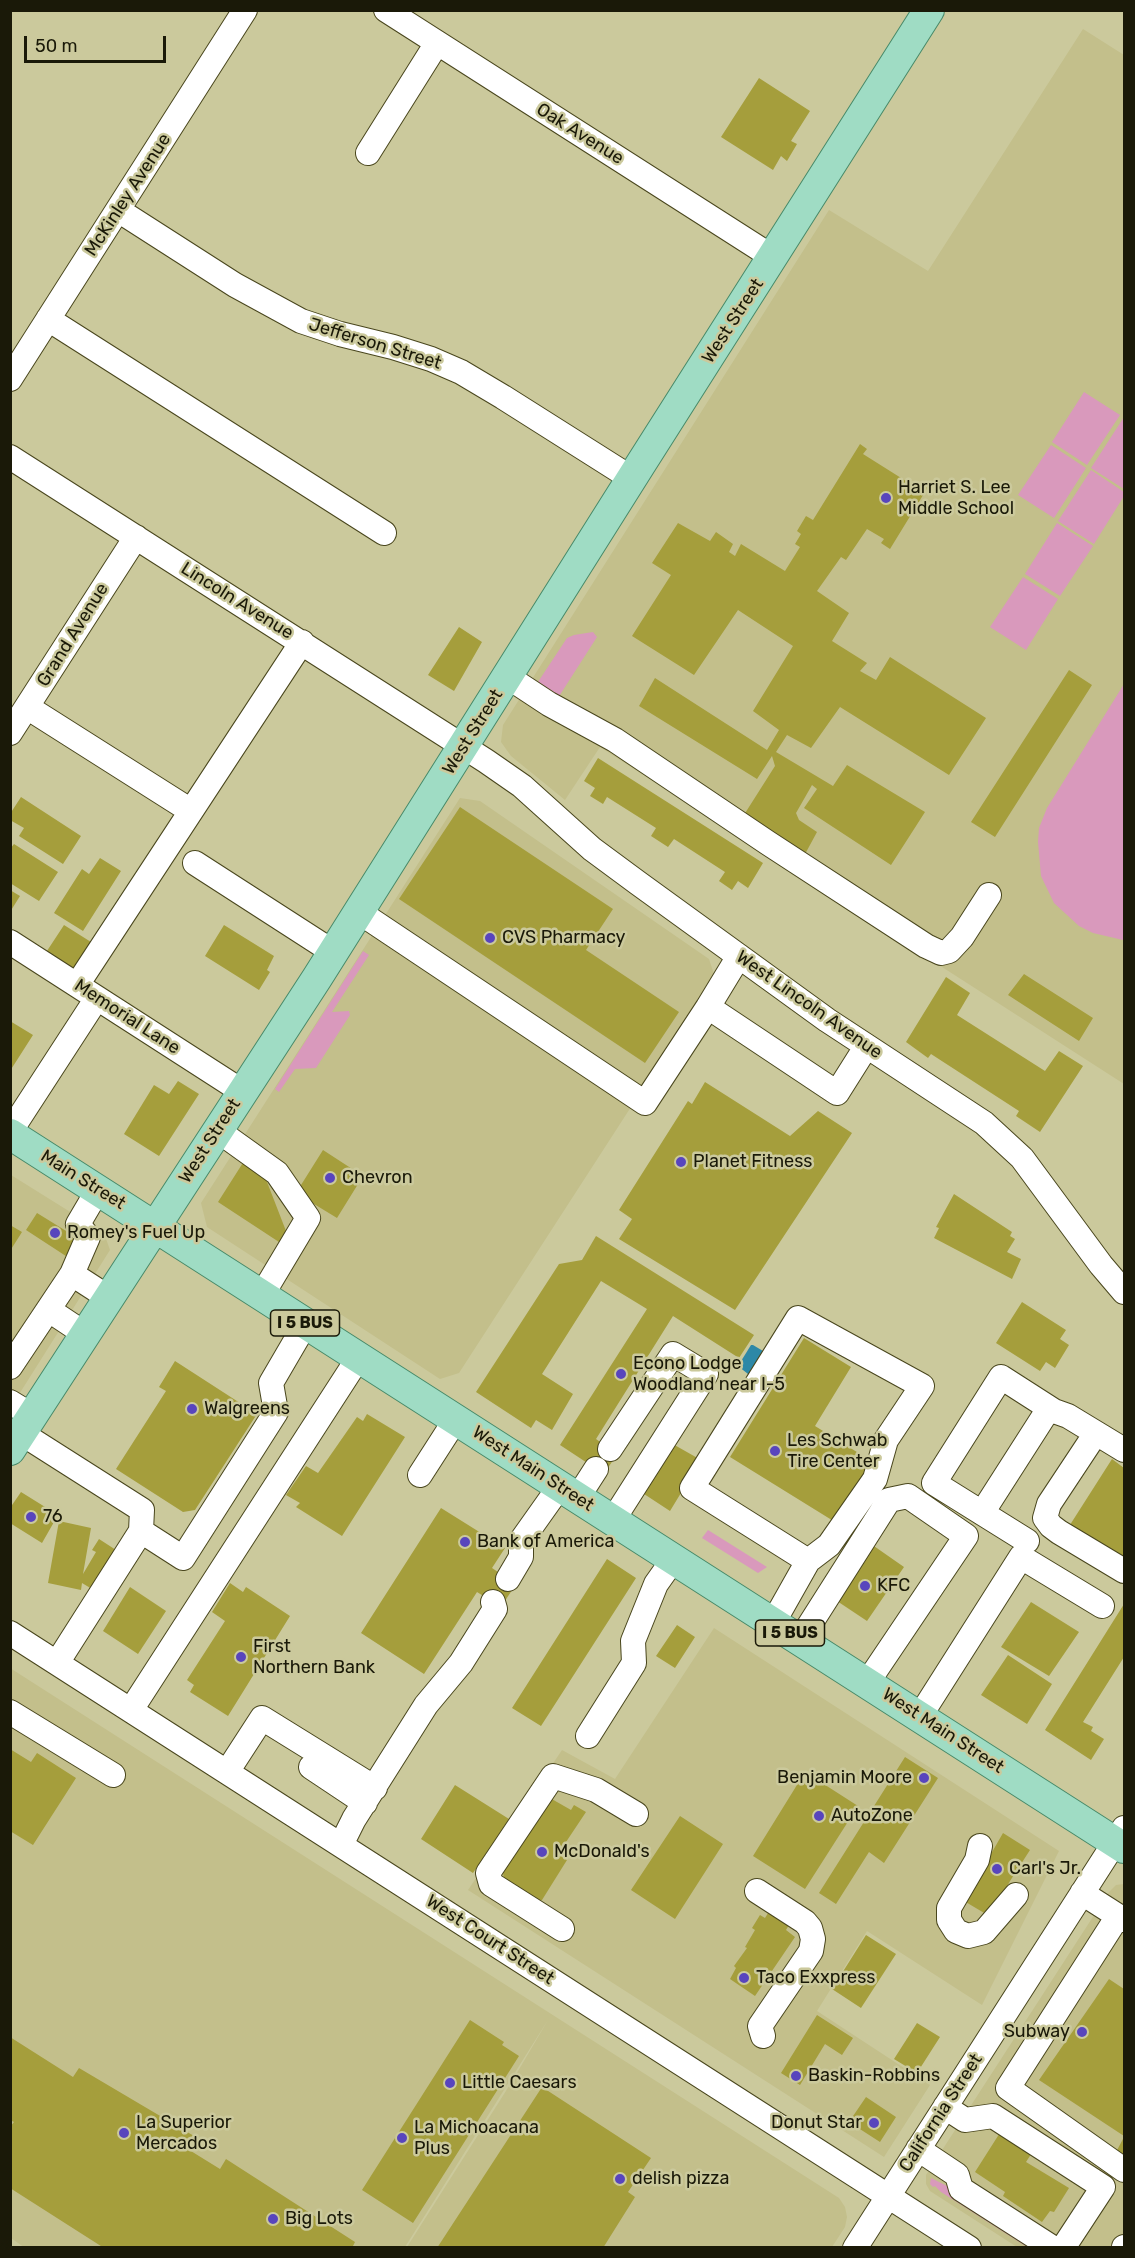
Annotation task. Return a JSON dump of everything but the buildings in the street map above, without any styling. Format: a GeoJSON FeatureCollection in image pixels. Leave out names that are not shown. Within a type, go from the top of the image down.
{"type":"FeatureCollection","features":[{"type":"Feature","properties":{"kind":"main road","name":"West Street"},"geometry":{"type":"LineString","coordinates":[[19,1425],[109,1298],[359,912],[632,478],[774,258],[924,12]]}},
{"type":"Feature","properties":{"kind":"main road","name":"Main Street"},"geometry":{"type":"LineString","coordinates":[[10,1133],[155,1226]]}},
{"type":"Feature","properties":{"kind":"main road","name":"West Main Street"},"geometry":{"type":"LineString","coordinates":[[155,1226],[673,1560],[867,1683],[1121,1839]]}},
{"type":"Feature","properties":{"kind":"street","name":"McKinley Avenue"},"geometry":{"type":"LineString","coordinates":[[10,379],[245,10]]}},
{"type":"Feature","properties":{"kind":"street","name":"Oak Avenue"},"geometry":{"type":"LineString","coordinates":[[386,10],[774,258]]}},
{"type":"Feature","properties":{"kind":"street"},"geometry":{"type":"LineString","coordinates":[[368,153],[437,43]]}},
{"type":"Feature","properties":{"kind":"street","name":"Jefferson Street"},"geometry":{"type":"LineString","coordinates":[[118,210],[235,285],[301,321],[431,359],[461,372],[632,478]]}},
{"type":"Feature","properties":{"kind":"street"},"geometry":{"type":"LineString","coordinates":[[48,319],[384,533]]}},
{"type":"Feature","properties":{"kind":"street","name":"Lincoln Avenue"},"geometry":{"type":"LineString","coordinates":[[10,457],[464,746]]}},
{"type":"Feature","properties":{"kind":"street","name":"Grand Avenue"},"geometry":{"type":"LineString","coordinates":[[10,733],[136,537]]}},
{"type":"Feature","properties":{"kind":"street"},"geometry":{"type":"LineString","coordinates":[[10,1133],[87,991],[191,811],[302,642]]}},
{"type":"Feature","properties":{"kind":"street"},"geometry":{"type":"LineString","coordinates":[[508,677],[549,704],[615,740],[768,843],[926,946],[941,953],[949,951],[962,937],[989,895]]}},
{"type":"Feature","properties":{"kind":"street"},"geometry":{"type":"LineString","coordinates":[[27,707],[191,811]]}},
{"type":"Feature","properties":{"kind":"street","name":"West Lincoln Avenue"},"geometry":{"type":"LineString","coordinates":[[464,746],[522,786],[592,849],[739,957],[866,1047],[984,1123],[1004,1141],[1041,1182],[1079,1237],[1125,1292]]}},
{"type":"Feature","properties":{"kind":"street"},"geometry":{"type":"LineString","coordinates":[[195,863],[333,952]]}},
{"type":"Feature","properties":{"kind":"street"},"geometry":{"type":"LineString","coordinates":[[359,912],[645,1103],[739,957]]}},
{"type":"Feature","properties":{"kind":"street","name":"Memorial Lane"},"geometry":{"type":"LineString","coordinates":[[10,942],[243,1092]]}},
{"type":"Feature","properties":{"kind":"street"},"geometry":{"type":"LineString","coordinates":[[708,1007],[837,1093],[866,1047]]}},
{"type":"Feature","properties":{"kind":"street"},"geometry":{"type":"LineString","coordinates":[[217,1130],[277,1173],[309,1218],[262,1295]]}},
{"type":"Feature","properties":{"kind":"street"},"geometry":{"type":"LineString","coordinates":[[10,1367],[72,1274],[88,1237],[78,1224],[98,1190]]}},
{"type":"Feature","properties":{"kind":"street"},"geometry":{"type":"LineString","coordinates":[[72,1274],[109,1298]]}},
{"type":"Feature","properties":{"kind":"street"},"geometry":{"type":"LineString","coordinates":[[49,1310],[85,1334]]}},
{"type":"Feature","properties":{"kind":"street"},"geometry":{"type":"LineString","coordinates":[[773,1623],[808,1561],[829,1545],[875,1479],[886,1440],[922,1386],[798,1318],[692,1488],[808,1561]]}},
{"type":"Feature","properties":{"kind":"street"},"geometry":{"type":"LineString","coordinates":[[141,1531],[183,1558],[276,1412],[271,1383],[306,1323]]}},
{"type":"Feature","properties":{"kind":"street"},"geometry":{"type":"LineString","coordinates":[[610,1449],[673,1354],[706,1374],[613,1520]]}},
{"type":"Feature","properties":{"kind":"street"},"geometry":{"type":"LineString","coordinates":[[131,1710],[359,1358]]}},
{"type":"Feature","properties":{"kind":"street"},"geometry":{"type":"LineString","coordinates":[[1102,1606],[1024,1549],[982,1513],[934,1483],[1000,1377],[1054,1411],[1068,1416],[1125,1450]]}},
{"type":"Feature","properties":{"kind":"street"},"geometry":{"type":"LineString","coordinates":[[982,1513],[1046,1413],[1054,1411]]}},
{"type":"Feature","properties":{"kind":"street"},"geometry":{"type":"LineString","coordinates":[[420,1475],[456,1419]]}},
{"type":"Feature","properties":{"kind":"street"},"geometry":{"type":"LineString","coordinates":[[19,1425],[74,1467],[142,1510],[141,1531],[57,1663]]}},
{"type":"Feature","properties":{"kind":"street"},"geometry":{"type":"LineString","coordinates":[[920,1716],[1039,1522],[1045,1518],[1049,1504],[1094,1436],[1101,1436]]}},
{"type":"Feature","properties":{"kind":"street"},"geometry":{"type":"LineString","coordinates":[[508,1579],[521,1557],[521,1541],[569,1492],[596,1469]]}},
{"type":"Feature","properties":{"kind":"street"},"geometry":{"type":"LineString","coordinates":[[800,1640],[889,1500],[908,1496],[966,1536],[867,1683]]}},
{"type":"Feature","properties":{"kind":"street"},"geometry":{"type":"LineString","coordinates":[[1045,1518],[1059,1532],[1125,1571]]}},
{"type":"Feature","properties":{"kind":"street"},"geometry":{"type":"LineString","coordinates":[[588,1736],[634,1663],[633,1641],[656,1584],[673,1560]]}},
{"type":"Feature","properties":{"kind":"street"},"geometry":{"type":"LineString","coordinates":[[341,1845],[354,1819],[426,1705],[461,1663],[495,1610],[493,1602]]}},
{"type":"Feature","properties":{"kind":"street","name":"West Court Street"},"geometry":{"type":"LineString","coordinates":[[10,1633],[969,2247]]}},
{"type":"Feature","properties":{"kind":"street"},"geometry":{"type":"LineString","coordinates":[[10,1712],[113,1775]]}},
{"type":"Feature","properties":{"kind":"street"},"geometry":{"type":"LineString","coordinates":[[227,1772],[262,1718],[370,1795]]}},
{"type":"Feature","properties":{"kind":"street"},"geometry":{"type":"LineString","coordinates":[[562,1929],[491,1884],[488,1873],[553,1776],[596,1790],[636,1814]]}},
{"type":"Feature","properties":{"kind":"street","name":"California Street"},"geometry":{"type":"LineString","coordinates":[[855,2247],[1082,1893],[1121,1839]]}},
{"type":"Feature","properties":{"kind":"street"},"geometry":{"type":"LineString","coordinates":[[980,1846],[977,1860],[949,1908],[949,1920],[956,1931],[968,1936],[984,1932],[1016,1895]]}},
{"type":"Feature","properties":{"kind":"street"},"geometry":{"type":"LineString","coordinates":[[757,1891],[805,1922],[810,1928],[813,1939],[810,1951],[760,2026],[763,2036]]}},
{"type":"Feature","properties":{"kind":"street"},"geometry":{"type":"LineString","coordinates":[[1082,1893],[1121,1918],[1008,2088],[1125,2170]]}},
{"type":"Feature","properties":{"kind":"street"},"geometry":{"type":"LineString","coordinates":[[945,2107],[965,2120],[993,2115],[1103,2187],[1063,2247]]}},
{"type":"Feature","properties":{"kind":"street"},"geometry":{"type":"LineString","coordinates":[[918,2149],[957,2175],[961,2189],[1053,2247]]}},
{"type":"Feature","properties":{"kind":"shaded area","name":"Harriet S. Lee Middle School"},"geometry":{"type":"Polygon","coordinates":[[[1083,29],[1124,55],[1124,1084],[600,747],[565,800],[511,756],[501,742],[503,725],[829,210],[928,271],[1083,29]]]}},
{"type":"Feature","properties":{"kind":"shaded area"},"geometry":{"type":"Polygon","coordinates":[[[1084,392],[1120,415],[1087,465],[1052,442],[1084,392]]]}},
{"type":"Feature","properties":{"kind":"shaded area"},"geometry":{"type":"Polygon","coordinates":[[[1124,417],[1124,489],[1091,468],[1124,417]]]}},
{"type":"Feature","properties":{"kind":"shaded area"},"geometry":{"type":"Polygon","coordinates":[[[1051,445],[1086,468],[1054,518],[1018,495],[1051,445]]]}},
{"type":"Feature","properties":{"kind":"shaded area"},"geometry":{"type":"Polygon","coordinates":[[[1091,470],[1124,492],[1124,496],[1094,544],[1058,521],[1091,470]]]}},
{"type":"Feature","properties":{"kind":"shaded area"},"geometry":{"type":"Polygon","coordinates":[[[1057,523],[1093,546],[1060,596],[1025,574],[1057,523]]]}},
{"type":"Feature","properties":{"kind":"shaded area"},"geometry":{"type":"Polygon","coordinates":[[[1023,577],[1058,599],[1026,650],[990,627],[1023,577]]]}},
{"type":"Feature","properties":{"kind":"shaded area"},"geometry":{"type":"Polygon","coordinates":[[[593,632],[597,637],[556,701],[536,685],[567,638],[593,632]]]}},
{"type":"Feature","properties":{"kind":"shaded area"},"geometry":{"type":"Polygon","coordinates":[[[1124,684],[1123,940],[1093,933],[1079,926],[1054,903],[1041,876],[1038,842],[1039,828],[1047,808],[1124,684]]]}},
{"type":"Feature","properties":{"kind":"shaded area"},"geometry":{"type":"Polygon","coordinates":[[[460,798],[480,801],[709,959],[715,977],[459,1373],[440,1379],[207,1227],[201,1203],[460,798]]]}},
{"type":"Feature","properties":{"kind":"shaded area"},"geometry":{"type":"Polygon","coordinates":[[[363,951],[369,955],[332,1012],[349,1011],[350,1015],[316,1068],[295,1069],[279,1092],[275,1089],[363,951]]]}},
{"type":"Feature","properties":{"kind":"shaded area"},"geometry":{"type":"Polygon","coordinates":[[[11,1175],[104,1233],[110,1250],[11,1407],[11,1175]]]}},
{"type":"Feature","properties":{"kind":"shaded area"},"geometry":{"type":"Polygon","coordinates":[[[708,1530],[767,1567],[758,1573],[702,1538],[708,1530]]]}},
{"type":"Feature","properties":{"kind":"shaded area"},"geometry":{"type":"Polygon","coordinates":[[[714,1628],[1059,1851],[982,2005],[867,1931],[817,2011],[930,2085],[884,2157],[468,1890],[562,1750],[615,1779],[714,1628]]]}},
{"type":"Feature","properties":{"kind":"shaded area"},"geometry":{"type":"Polygon","coordinates":[[[10,1668],[839,2198],[845,2207],[847,2217],[845,2227],[832,2247],[407,2247],[511,2083],[548,2020],[405,2247],[25,2248],[11,2238],[10,1668]]]}},
{"type":"Feature","properties":{"kind":"shaded area"},"geometry":{"type":"Polygon","coordinates":[[[1124,1884],[1124,2247],[1017,2247],[930,2191],[926,2184],[926,2175],[1109,1892],[1116,1885],[1124,1884]]]}},
{"type":"Feature","properties":{"kind":"shaded area"},"geometry":{"type":"Polygon","coordinates":[[[931,2178],[951,2188],[950,2195],[1032,2247],[1027,2247],[935,2186],[933,2187],[930,2184],[931,2178]]]}},
{"type":"Feature","properties":{"kind":"water"},"geometry":{"type":"Polygon","coordinates":[[[751,1345],[763,1351],[748,1374],[738,1366],[751,1345]]]}},
{"type":"Feature","properties":{"kind":"place","name":"Harriet S. Lee Middle School"},"geometry":{"type":"Point","coordinates":[886,498]}},
{"type":"Feature","properties":{"kind":"place","name":"CVS Pharmacy"},"geometry":{"type":"Point","coordinates":[490,938]}},
{"type":"Feature","properties":{"kind":"place","name":"Planet Fitness"},"geometry":{"type":"Point","coordinates":[681,1162]}},
{"type":"Feature","properties":{"kind":"place","name":"Chevron"},"geometry":{"type":"Point","coordinates":[330,1178]}},
{"type":"Feature","properties":{"kind":"place","name":"Romey's Fuel Up"},"geometry":{"type":"Point","coordinates":[55,1233]}},
{"type":"Feature","properties":{"kind":"place","name":"Econo Lodge Woodland near I-5"},"geometry":{"type":"Point","coordinates":[621,1374]}},
{"type":"Feature","properties":{"kind":"place","name":"Walgreens"},"geometry":{"type":"Point","coordinates":[192,1409]}},
{"type":"Feature","properties":{"kind":"place","name":"Les Schwab Tire Center"},"geometry":{"type":"Point","coordinates":[775,1451]}},
{"type":"Feature","properties":{"kind":"place","name":"76"},"geometry":{"type":"Point","coordinates":[31,1517]}},
{"type":"Feature","properties":{"kind":"place","name":"Bank of America"},"geometry":{"type":"Point","coordinates":[465,1542]}},
{"type":"Feature","properties":{"kind":"place","name":"KFC"},"geometry":{"type":"Point","coordinates":[865,1586]}},
{"type":"Feature","properties":{"kind":"place","name":"First Northern Bank"},"geometry":{"type":"Point","coordinates":[241,1657]}},
{"type":"Feature","properties":{"kind":"place","name":"Benjamin Moore"},"geometry":{"type":"Point","coordinates":[924,1778]}},
{"type":"Feature","properties":{"kind":"place","name":"AutoZone"},"geometry":{"type":"Point","coordinates":[819,1816]}},
{"type":"Feature","properties":{"kind":"place","name":"McDonald's"},"geometry":{"type":"Point","coordinates":[542,1852]}},
{"type":"Feature","properties":{"kind":"place","name":"Carl's Jr."},"geometry":{"type":"Point","coordinates":[997,1869]}},
{"type":"Feature","properties":{"kind":"place","name":"Taco Exxpress"},"geometry":{"type":"Point","coordinates":[744,1978]}},
{"type":"Feature","properties":{"kind":"place","name":"Subway"},"geometry":{"type":"Point","coordinates":[1082,2032]}},
{"type":"Feature","properties":{"kind":"place","name":"Baskin-Robbins"},"geometry":{"type":"Point","coordinates":[796,2076]}},
{"type":"Feature","properties":{"kind":"place","name":"Little Caesars"},"geometry":{"type":"Point","coordinates":[450,2083]}},
{"type":"Feature","properties":{"kind":"place","name":"Donut Star"},"geometry":{"type":"Point","coordinates":[874,2123]}},
{"type":"Feature","properties":{"kind":"place","name":"La Superior Mercados"},"geometry":{"type":"Point","coordinates":[124,2133]}},
{"type":"Feature","properties":{"kind":"place","name":"La Michoacana Plus"},"geometry":{"type":"Point","coordinates":[402,2138]}},
{"type":"Feature","properties":{"kind":"place","name":"delish pizza"},"geometry":{"type":"Point","coordinates":[620,2179]}},
{"type":"Feature","properties":{"kind":"place","name":"Big Lots"},"geometry":{"type":"Point","coordinates":[273,2219]}}]}
